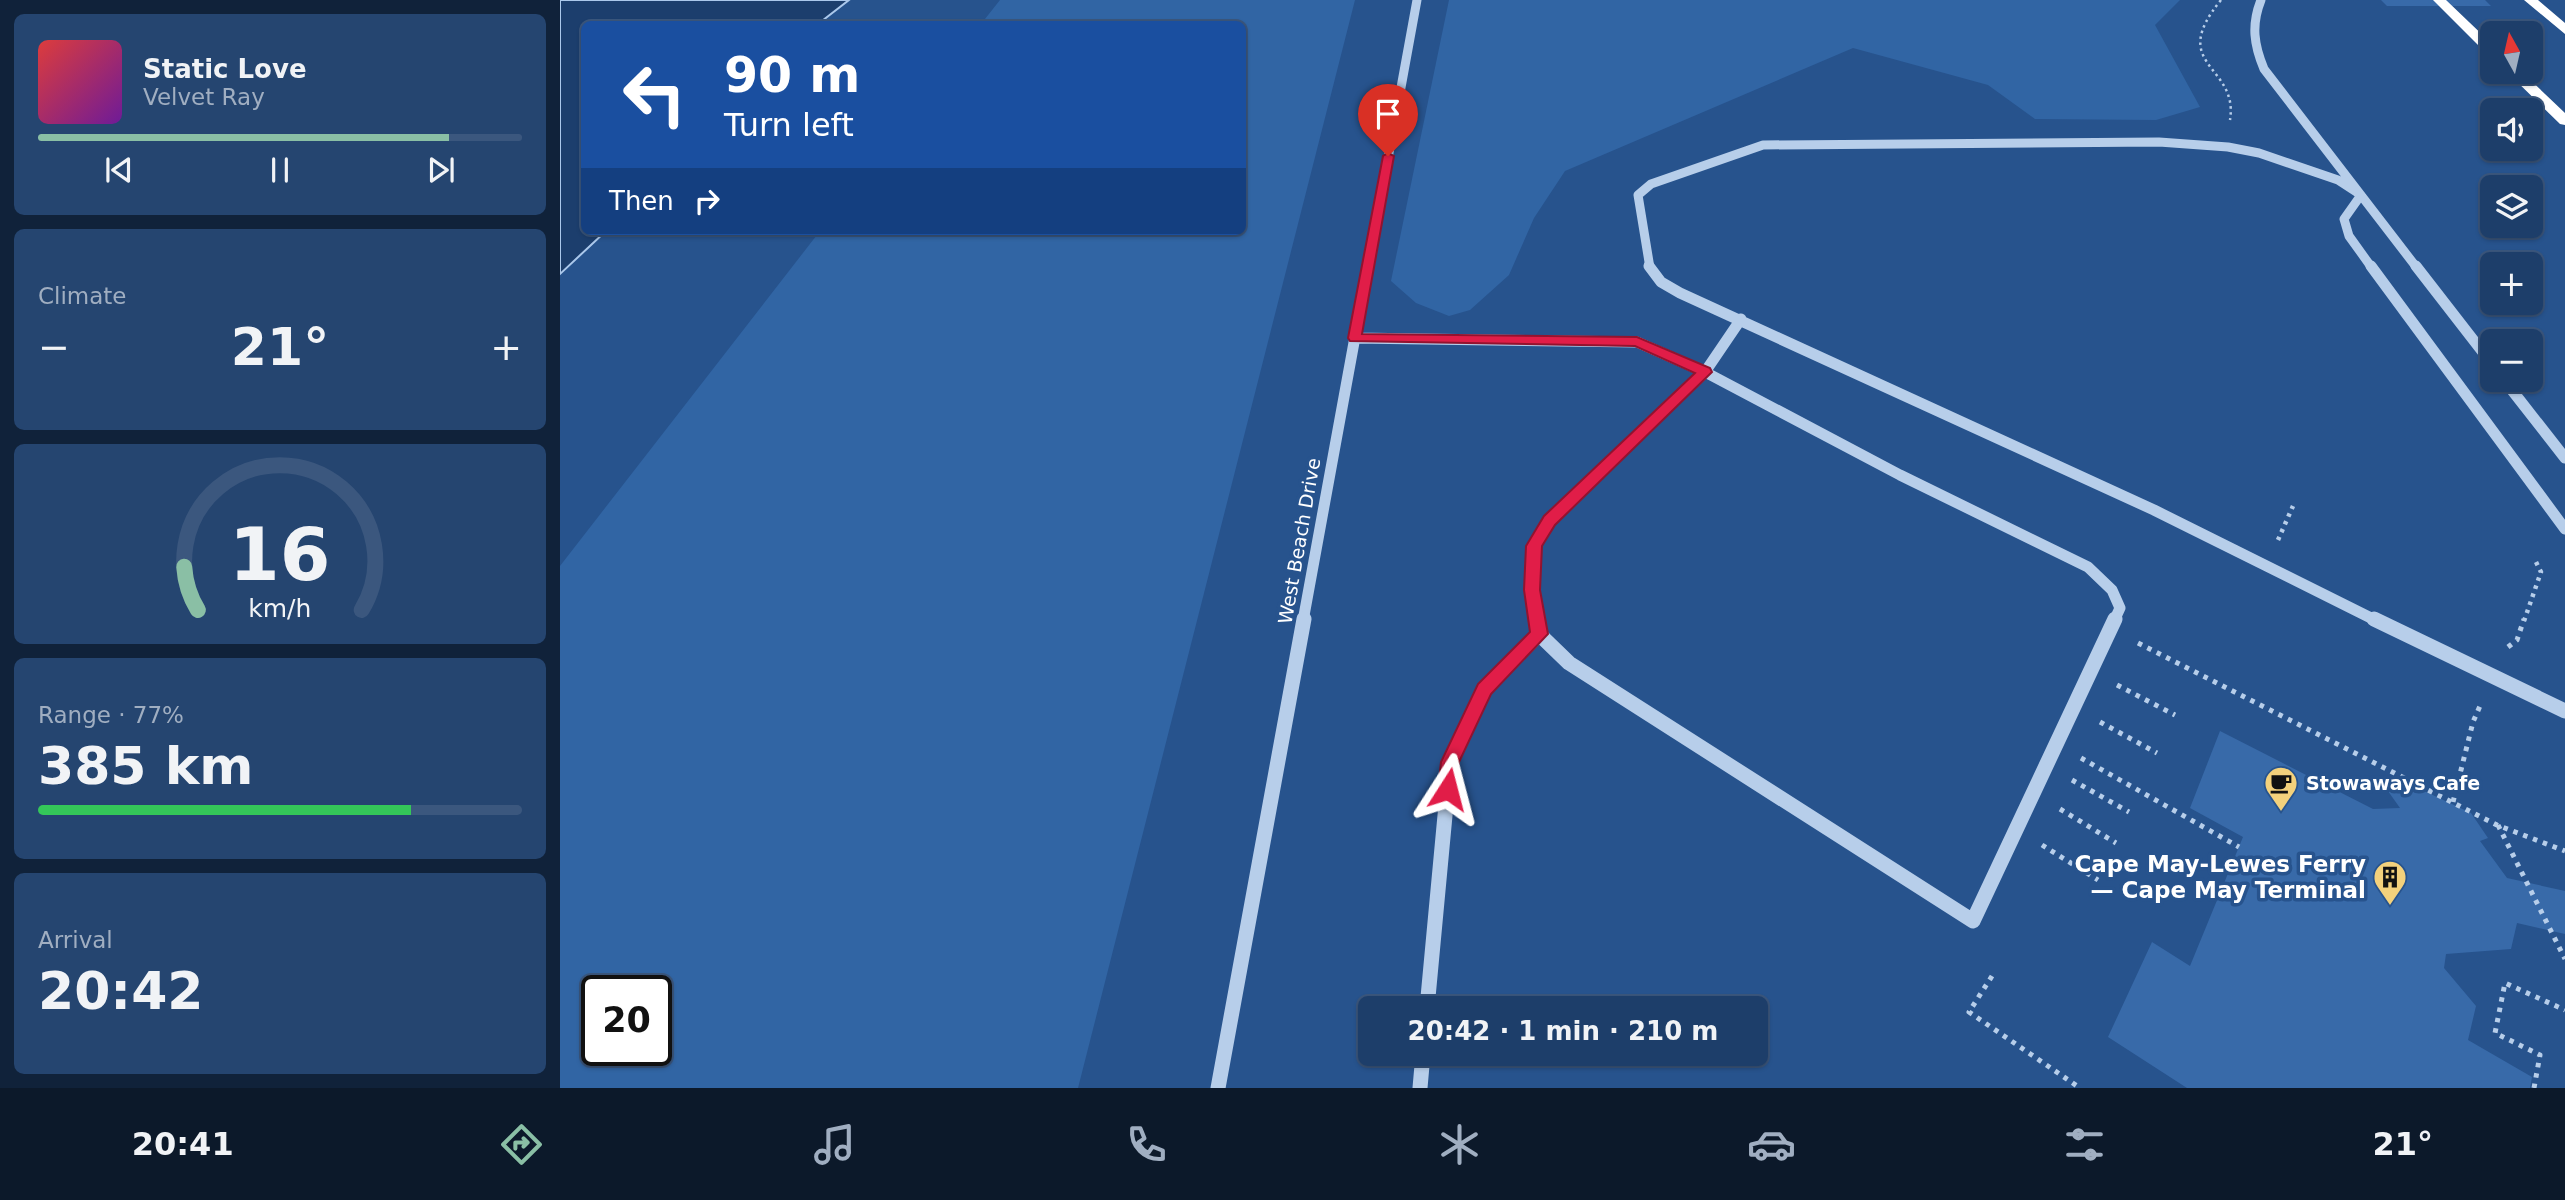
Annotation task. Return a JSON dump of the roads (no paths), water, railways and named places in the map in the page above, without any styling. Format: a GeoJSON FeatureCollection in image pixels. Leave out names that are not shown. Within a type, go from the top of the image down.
{"type":"FeatureCollection","features":[{"type":"Feature","properties":{"kind":"highway"},"geometry":{"type":"LineString","coordinates":[[2439,0],[2480,39]]}},
{"type":"Feature","properties":{"kind":"highway"},"geometry":{"type":"LineString","coordinates":[[2530,0],[2565,30]]}},
{"type":"Feature","properties":{"kind":"highway"},"geometry":{"type":"LineString","coordinates":[[2526,84],[2565,121]]}},
{"type":"Feature","properties":{"kind":"street","name":"West Beach Drive"},"geometry":{"type":"LineString","coordinates":[[1218,1088],[1417,0]]}},
{"type":"Feature","properties":{"kind":"street"},"geometry":{"type":"LineString","coordinates":[[1705,372],[1900,475],[2088,568],[2118,596],[2120,608],[1973,921],[1569,663],[1539,634],[1532,590],[1534,546],[1549,521],[1705,372],[1741,318],[1680,293],[1661,282],[1650,270],[1638,195],[1651,184],[1763,145],[2159,142],[2228,147],[2259,153],[2327,176],[2361,195],[2344,219],[2349,236],[2565,529]]}},
{"type":"Feature","properties":{"kind":"street"},"geometry":{"type":"LineString","coordinates":[[2513,392],[2565,458]]}},
{"type":"Feature","properties":{"kind":"street"},"geometry":{"type":"LineString","coordinates":[[1428,996],[1450,762],[1484,689],[1539,634]]}},
{"type":"Feature","properties":{"kind":"lane"},"geometry":{"type":"LineString","coordinates":[[2261,0],[2255,15],[2253,45],[2264,69],[2480,349]]}},
{"type":"Feature","properties":{"kind":"lane"},"geometry":{"type":"LineString","coordinates":[[1741,318],[2008,445],[2154,510],[2242,556],[2565,710]]}},
{"type":"Feature","properties":{"kind":"lane"},"geometry":{"type":"LineString","coordinates":[[1355,338],[1637,341],[1705,372]]}},
{"type":"Feature","properties":{"kind":"lane"},"geometry":{"type":"LineString","coordinates":[[1420,1088],[1422,1066]]}},
{"type":"Feature","properties":{"kind":"place","name":"Stowaways Cafe"},"geometry":{"type":"Point","coordinates":[2281,813]}},
{"type":"Feature","properties":{"kind":"place","name":"Cape May-Lewes Ferry — Cape May Terminal"},"geometry":{"type":"Point","coordinates":[2390,907]}}]}
